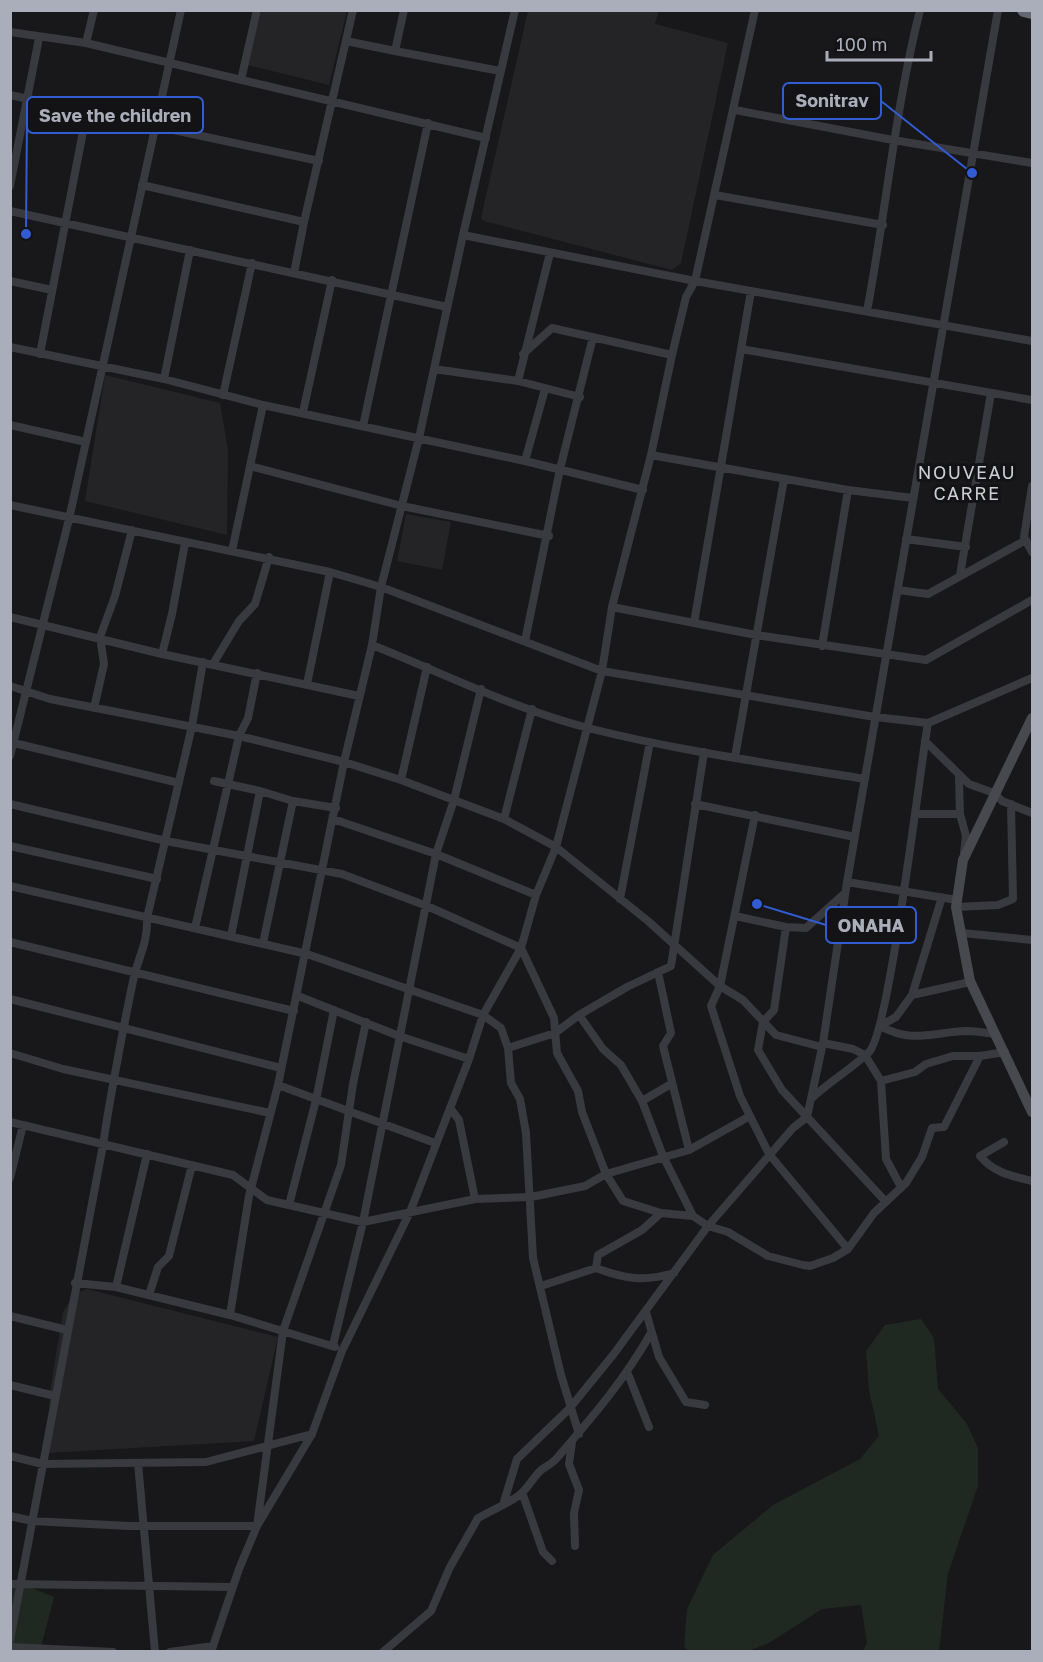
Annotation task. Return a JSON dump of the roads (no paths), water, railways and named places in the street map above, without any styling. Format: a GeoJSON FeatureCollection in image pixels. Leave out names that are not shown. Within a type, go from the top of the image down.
{"type":"FeatureCollection","features":[{"type":"Feature","properties":{"kind":"highway"},"geometry":{"type":"LineString","coordinates":[[1024,10],[1032,12]]}},
{"type":"Feature","properties":{"kind":"street"},"geometry":{"type":"LineString","coordinates":[[86,43],[93,10]]}},
{"type":"Feature","properties":{"kind":"street"},"geometry":{"type":"LineString","coordinates":[[10,756],[69,519],[181,10]]}},
{"type":"Feature","properties":{"kind":"street"},"geometry":{"type":"LineString","coordinates":[[241,80],[257,10]]}},
{"type":"Feature","properties":{"kind":"street"},"geometry":{"type":"LineString","coordinates":[[294,273],[353,10]]}},
{"type":"Feature","properties":{"kind":"street"},"geometry":{"type":"LineString","coordinates":[[395,51],[404,10]]}},
{"type":"Feature","properties":{"kind":"street"},"geometry":{"type":"LineString","coordinates":[[230,1315],[251,1187],[278,1085],[298,996],[344,762],[372,645],[381,587],[419,438],[515,10]]}},
{"type":"Feature","properties":{"kind":"street"},"geometry":{"type":"LineString","coordinates":[[170,1652],[212,1649],[232,1587],[257,1526],[312,1434],[342,1351],[410,1212],[469,1059],[483,1015],[521,948],[536,895],[556,847],[602,671],[612,607],[643,490],[686,297],[695,281],[735,110],[755,10]]}},
{"type":"Feature","properties":{"kind":"street"},"geometry":{"type":"LineString","coordinates":[[867,311],[883,225],[893,140],[920,10]]}},
{"type":"Feature","properties":{"kind":"street"},"geometry":{"type":"LineString","coordinates":[[503,1506],[517,1459],[570,1409],[646,1312],[708,1226],[769,1154],[807,1117],[822,1045],[845,893],[998,10]]}},
{"type":"Feature","properties":{"kind":"street"},"geometry":{"type":"LineString","coordinates":[[10,32],[86,43],[168,65],[486,138]]}},
{"type":"Feature","properties":{"kind":"street"},"geometry":{"type":"LineString","coordinates":[[10,186],[14,155],[39,38]]}},
{"type":"Feature","properties":{"kind":"street"},"geometry":{"type":"LineString","coordinates":[[346,41],[500,71]]}},
{"type":"Feature","properties":{"kind":"street"},"geometry":{"type":"LineString","coordinates":[[10,95],[319,160]]}},
{"type":"Feature","properties":{"kind":"street"},"geometry":{"type":"LineString","coordinates":[[735,110],[1032,163]]}},
{"type":"Feature","properties":{"kind":"street"},"geometry":{"type":"LineString","coordinates":[[40,354],[87,111]]}},
{"type":"Feature","properties":{"kind":"street"},"geometry":{"type":"LineString","coordinates":[[363,426],[428,123]]}},
{"type":"Feature","properties":{"kind":"street"},"geometry":{"type":"LineString","coordinates":[[142,185],[304,222]]}},
{"type":"Feature","properties":{"kind":"street"},"geometry":{"type":"LineString","coordinates":[[715,195],[883,225]]}},
{"type":"Feature","properties":{"kind":"street"},"geometry":{"type":"LineString","coordinates":[[10,211],[392,293],[447,307]]}},
{"type":"Feature","properties":{"kind":"street"},"geometry":{"type":"LineString","coordinates":[[464,235],[695,281],[1032,341]]}},
{"type":"Feature","properties":{"kind":"street"},"geometry":{"type":"LineString","coordinates":[[164,379],[190,250]]}},
{"type":"Feature","properties":{"kind":"street"},"geometry":{"type":"LineString","coordinates":[[518,381],[550,253]]}},
{"type":"Feature","properties":{"kind":"street"},"geometry":{"type":"LineString","coordinates":[[223,395],[252,263]]}},
{"type":"Feature","properties":{"kind":"street"},"geometry":{"type":"LineString","coordinates":[[303,412],[332,280]]}},
{"type":"Feature","properties":{"kind":"street"},"geometry":{"type":"LineString","coordinates":[[10,281],[52,290]]}},
{"type":"Feature","properties":{"kind":"street"},"geometry":{"type":"LineString","coordinates":[[694,622],[751,291]]}},
{"type":"Feature","properties":{"kind":"street"},"geometry":{"type":"LineString","coordinates":[[523,354],[552,328],[672,355]]}},
{"type":"Feature","properties":{"kind":"street"},"geometry":{"type":"LineString","coordinates":[[525,641],[549,536],[560,469],[580,397],[592,337]]}},
{"type":"Feature","properties":{"kind":"street"},"geometry":{"type":"LineString","coordinates":[[10,347],[164,379],[263,405],[525,461],[643,490]]}},
{"type":"Feature","properties":{"kind":"street"},"geometry":{"type":"LineString","coordinates":[[741,349],[1032,400]]}},
{"type":"Feature","properties":{"kind":"street"},"geometry":{"type":"LineString","coordinates":[[434,369],[518,381],[580,397]]}},
{"type":"Feature","properties":{"kind":"street"},"geometry":{"type":"LineString","coordinates":[[525,461],[545,389]]}},
{"type":"Feature","properties":{"kind":"street"},"geometry":{"type":"LineString","coordinates":[[960,575],[991,393]]}},
{"type":"Feature","properties":{"kind":"street"},"geometry":{"type":"LineString","coordinates":[[232,551],[263,405]]}},
{"type":"Feature","properties":{"kind":"street"},"geometry":{"type":"LineString","coordinates":[[10,425],[86,442]]}},
{"type":"Feature","properties":{"kind":"street"},"geometry":{"type":"LineString","coordinates":[[651,455],[848,490],[913,498]]}},
{"type":"Feature","properties":{"kind":"street"},"geometry":{"type":"LineString","coordinates":[[250,466],[402,506],[549,536]]}},
{"type":"Feature","properties":{"kind":"street"},"geometry":{"type":"LineString","coordinates":[[735,757],[784,479]]}},
{"type":"Feature","properties":{"kind":"street"},"geometry":{"type":"LineString","coordinates":[[1032,486],[1026,540],[1032,552]]}},
{"type":"Feature","properties":{"kind":"street"},"geometry":{"type":"LineString","coordinates":[[822,646],[848,490]]}},
{"type":"Feature","properties":{"kind":"street"},"geometry":{"type":"LineString","coordinates":[[10,505],[185,543],[269,557],[330,572],[381,587],[602,671],[746,697],[928,723],[1032,678]]}},
{"type":"Feature","properties":{"kind":"street"},"geometry":{"type":"LineString","coordinates":[[94,708],[104,664],[100,637],[115,596],[132,530]]}},
{"type":"Feature","properties":{"kind":"street"},"geometry":{"type":"LineString","coordinates":[[906,539],[966,547]]}},
{"type":"Feature","properties":{"kind":"street"},"geometry":{"type":"LineString","coordinates":[[898,590],[928,594],[1026,540]]}},
{"type":"Feature","properties":{"kind":"street"},"geometry":{"type":"LineString","coordinates":[[162,654],[185,543]]}},
{"type":"Feature","properties":{"kind":"street"},"geometry":{"type":"LineString","coordinates":[[213,664],[239,621],[255,604],[269,557]]}},
{"type":"Feature","properties":{"kind":"street"},"geometry":{"type":"LineString","coordinates":[[307,684],[330,572]]}},
{"type":"Feature","properties":{"kind":"street"},"geometry":{"type":"LineString","coordinates":[[612,607],[756,635],[886,656],[926,660],[1032,600]]}},
{"type":"Feature","properties":{"kind":"street"},"geometry":{"type":"LineString","coordinates":[[10,616],[42,622],[162,654],[359,696]]}},
{"type":"Feature","properties":{"kind":"street"},"geometry":{"type":"LineString","coordinates":[[372,645],[532,709],[586,727],[650,742],[865,780]]}},
{"type":"Feature","properties":{"kind":"street"},"geometry":{"type":"LineString","coordinates":[[10,1640],[75,1282],[103,1145],[113,1078],[135,972],[148,937],[147,918],[192,726],[203,662]]}},
{"type":"Feature","properties":{"kind":"street"},"geometry":{"type":"LineString","coordinates":[[401,780],[427,667]]}},
{"type":"Feature","properties":{"kind":"street"},"geometry":{"type":"LineString","coordinates":[[195,928],[227,785],[239,736],[248,718],[257,674]]}},
{"type":"Feature","properties":{"kind":"street"},"geometry":{"type":"LineString","coordinates":[[10,686],[26,689],[50,699],[239,736],[344,762],[401,780],[504,819],[556,847],[620,898],[720,986],[742,1000],[776,1035],[853,1049],[865,1055],[881,1081],[886,1160],[902,1187]]}},
{"type":"Feature","properties":{"kind":"street"},"geometry":{"type":"LineString","coordinates":[[333,1345],[363,1222],[436,854],[454,800],[481,688]]}},
{"type":"Feature","properties":{"kind":"street"},"geometry":{"type":"LineString","coordinates":[[504,819],[532,709]]}},
{"type":"Feature","properties":{"kind":"street"},"geometry":{"type":"LineString","coordinates":[[963,860],[1032,718]]}},
{"type":"Feature","properties":{"kind":"street"},"geometry":{"type":"LineString","coordinates":[[812,1098],[870,1052],[880,1026],[904,890],[928,723]]}},
{"type":"Feature","properties":{"kind":"street"},"geometry":{"type":"LineString","coordinates":[[925,741],[958,777],[969,784],[994,793],[1002,801],[1032,813]]}},
{"type":"Feature","properties":{"kind":"street"},"geometry":{"type":"LineString","coordinates":[[12,742],[179,783]]}},
{"type":"Feature","properties":{"kind":"street"},"geometry":{"type":"LineString","coordinates":[[620,898],[650,742]]}},
{"type":"Feature","properties":{"kind":"street"},"geometry":{"type":"LineString","coordinates":[[508,1048],[555,1034],[579,1015],[671,966],[704,752]]}},
{"type":"Feature","properties":{"kind":"street"},"geometry":{"type":"LineString","coordinates":[[958,777],[960,814],[966,836],[957,904],[970,982],[1032,1112]]}},
{"type":"Feature","properties":{"kind":"street"},"geometry":{"type":"LineString","coordinates":[[214,781],[293,801],[336,808]]}},
{"type":"Feature","properties":{"kind":"street"},"geometry":{"type":"LineString","coordinates":[[231,936],[260,791]]}},
{"type":"Feature","properties":{"kind":"street"},"geometry":{"type":"LineString","coordinates":[[263,943],[293,801]]}},
{"type":"Feature","properties":{"kind":"street"},"geometry":{"type":"LineString","coordinates":[[10,804],[166,841],[342,874],[427,906],[521,948],[554,1018],[557,1053],[578,1091],[582,1112],[606,1174],[623,1201],[661,1214],[693,1216]]}},
{"type":"Feature","properties":{"kind":"street"},"geometry":{"type":"LineString","coordinates":[[695,804],[855,837]]}},
{"type":"Feature","properties":{"kind":"street"},"geometry":{"type":"LineString","coordinates":[[847,882],[942,897],[957,904],[998,905],[1013,899],[1011,804]]}},
{"type":"Feature","properties":{"kind":"street"},"geometry":{"type":"LineString","coordinates":[[915,814],[960,814]]}},
{"type":"Feature","properties":{"kind":"street"},"geometry":{"type":"LineString","coordinates":[[755,815],[720,986],[711,1006],[740,1096],[769,1154],[848,1249]]}},
{"type":"Feature","properties":{"kind":"street"},"geometry":{"type":"LineString","coordinates":[[333,819],[436,854],[536,895]]}},
{"type":"Feature","properties":{"kind":"street"},"geometry":{"type":"LineString","coordinates":[[10,846],[157,879]]}},
{"type":"Feature","properties":{"kind":"street"},"geometry":{"type":"LineString","coordinates":[[10,886],[307,954],[408,987],[483,1015],[501,1028],[508,1048],[511,1083],[520,1099],[526,1133],[533,1258],[575,1437],[569,1464],[579,1490],[574,1513],[575,1546]]}},
{"type":"Feature","properties":{"kind":"street"},"geometry":{"type":"LineString","coordinates":[[735,916],[786,927],[806,928],[845,893]]}},
{"type":"Feature","properties":{"kind":"street"},"geometry":{"type":"LineString","coordinates":[[880,1026],[896,1017],[912,995],[942,897]]}},
{"type":"Feature","properties":{"kind":"street"},"geometry":{"type":"LineString","coordinates":[[786,927],[774,1010],[763,1022],[758,1050],[782,1090],[886,1202]]}},
{"type":"Feature","properties":{"kind":"street"},"geometry":{"type":"LineString","coordinates":[[962,933],[1032,940]]}},
{"type":"Feature","properties":{"kind":"street"},"geometry":{"type":"LineString","coordinates":[[10,942],[294,1011]]}},
{"type":"Feature","properties":{"kind":"street"},"geometry":{"type":"LineString","coordinates":[[658,972],[671,1033],[663,1046],[689,1150]]}},
{"type":"Feature","properties":{"kind":"street"},"geometry":{"type":"LineString","coordinates":[[912,995],[970,982]]}},
{"type":"Feature","properties":{"kind":"street"},"geometry":{"type":"LineString","coordinates":[[298,996],[399,1036],[469,1059]]}},
{"type":"Feature","properties":{"kind":"street"},"geometry":{"type":"LineString","coordinates":[[10,999],[281,1068]]}},
{"type":"Feature","properties":{"kind":"street"},"geometry":{"type":"LineString","coordinates":[[288,1205],[316,1100],[334,1010]]}},
{"type":"Feature","properties":{"kind":"street"},"geometry":{"type":"LineString","coordinates":[[579,1015],[603,1049],[621,1065],[642,1101],[663,1156],[693,1216],[708,1226],[728,1232],[768,1257],[810,1266],[833,1258],[848,1249],[886,1202],[902,1187],[922,1157],[932,1128],[944,1127],[980,1056]]}},
{"type":"Feature","properties":{"kind":"street"},"geometry":{"type":"LineString","coordinates":[[257,1526],[283,1331],[341,1165],[366,1022]]}},
{"type":"Feature","properties":{"kind":"street"},"geometry":{"type":"LineString","coordinates":[[880,1026],[896,1035],[918,1037],[967,1031],[995,1034]]}},
{"type":"Feature","properties":{"kind":"street"},"geometry":{"type":"LineString","coordinates":[[881,1081],[915,1072],[926,1064],[953,1056],[980,1056],[1005,1052]]}},
{"type":"Feature","properties":{"kind":"street"},"geometry":{"type":"LineString","coordinates":[[10,1053],[63,1069],[270,1113]]}},
{"type":"Feature","properties":{"kind":"street"},"geometry":{"type":"LineString","coordinates":[[642,1101],[671,1084]]}},
{"type":"Feature","properties":{"kind":"street"},"geometry":{"type":"LineString","coordinates":[[278,1085],[435,1143]]}},
{"type":"Feature","properties":{"kind":"street"},"geometry":{"type":"LineString","coordinates":[[450,1108],[459,1120],[475,1199]]}},
{"type":"Feature","properties":{"kind":"street"},"geometry":{"type":"LineString","coordinates":[[10,1122],[233,1175],[267,1200],[363,1222],[475,1199],[531,1197],[585,1186],[606,1174],[689,1150],[750,1116]]}},
{"type":"Feature","properties":{"kind":"street"},"geometry":{"type":"LineString","coordinates":[[10,1178],[23,1125]]}},
{"type":"Feature","properties":{"kind":"street"},"geometry":{"type":"LineString","coordinates":[[1004,1142],[980,1156],[988,1166],[1004,1174],[1032,1181]]}},
{"type":"Feature","properties":{"kind":"street"},"geometry":{"type":"LineString","coordinates":[[116,1287],[147,1154]]}},
{"type":"Feature","properties":{"kind":"street"},"geometry":{"type":"LineString","coordinates":[[149,1295],[158,1266],[169,1256],[192,1165]]}},
{"type":"Feature","properties":{"kind":"street"},"geometry":{"type":"LineString","coordinates":[[596,1268],[598,1255],[642,1230],[661,1214]]}},
{"type":"Feature","properties":{"kind":"street"},"geometry":{"type":"LineString","coordinates":[[541,1286],[596,1268],[628,1279],[642,1280],[674,1273]]}},
{"type":"Feature","properties":{"kind":"street"},"geometry":{"type":"LineString","coordinates":[[75,1282],[116,1287],[230,1315],[333,1345],[342,1351]]}},
{"type":"Feature","properties":{"kind":"street"},"geometry":{"type":"LineString","coordinates":[[646,1312],[659,1357],[686,1402],[705,1405]]}},
{"type":"Feature","properties":{"kind":"street"},"geometry":{"type":"LineString","coordinates":[[10,1316],[67,1330]]}},
{"type":"Feature","properties":{"kind":"street"},"geometry":{"type":"LineString","coordinates":[[383,1652],[431,1611],[450,1567],[478,1518],[523,1495],[540,1471],[555,1461],[628,1374],[651,1333]]}},
{"type":"Feature","properties":{"kind":"street"},"geometry":{"type":"LineString","coordinates":[[628,1374],[650,1427]]}},
{"type":"Feature","properties":{"kind":"street"},"geometry":{"type":"LineString","coordinates":[[10,1385],[55,1396]]}},
{"type":"Feature","properties":{"kind":"street"},"geometry":{"type":"LineString","coordinates":[[10,1456],[43,1464],[206,1462],[312,1434]]}},
{"type":"Feature","properties":{"kind":"street"},"geometry":{"type":"LineString","coordinates":[[138,1463],[155,1652]]}},
{"type":"Feature","properties":{"kind":"street"},"geometry":{"type":"LineString","coordinates":[[523,1495],[543,1552],[552,1561]]}},
{"type":"Feature","properties":{"kind":"street"},"geometry":{"type":"LineString","coordinates":[[10,1516],[32,1521],[144,1526],[257,1526]]}},
{"type":"Feature","properties":{"kind":"street"},"geometry":{"type":"LineString","coordinates":[[10,1584],[20,1586],[232,1587]]}},
{"type":"Feature","properties":{"kind":"street"},"geometry":{"type":"LineString","coordinates":[[10,1647],[113,1652]]}},
{"type":"Feature","properties":{"kind":"place","name":"Sonitrav"},"geometry":{"type":"Point","coordinates":[972,173]}},
{"type":"Feature","properties":{"kind":"place","name":"Save the children"},"geometry":{"type":"Point","coordinates":[26,234]}},
{"type":"Feature","properties":{"kind":"place","name":"ONAHA"},"geometry":{"type":"Point","coordinates":[757,904]}},
{"type":"Feature","properties":{"kind":"district","name":"NOUVEAU CARRE"},"geometry":{"type":"Point","coordinates":[967,483]}}]}
